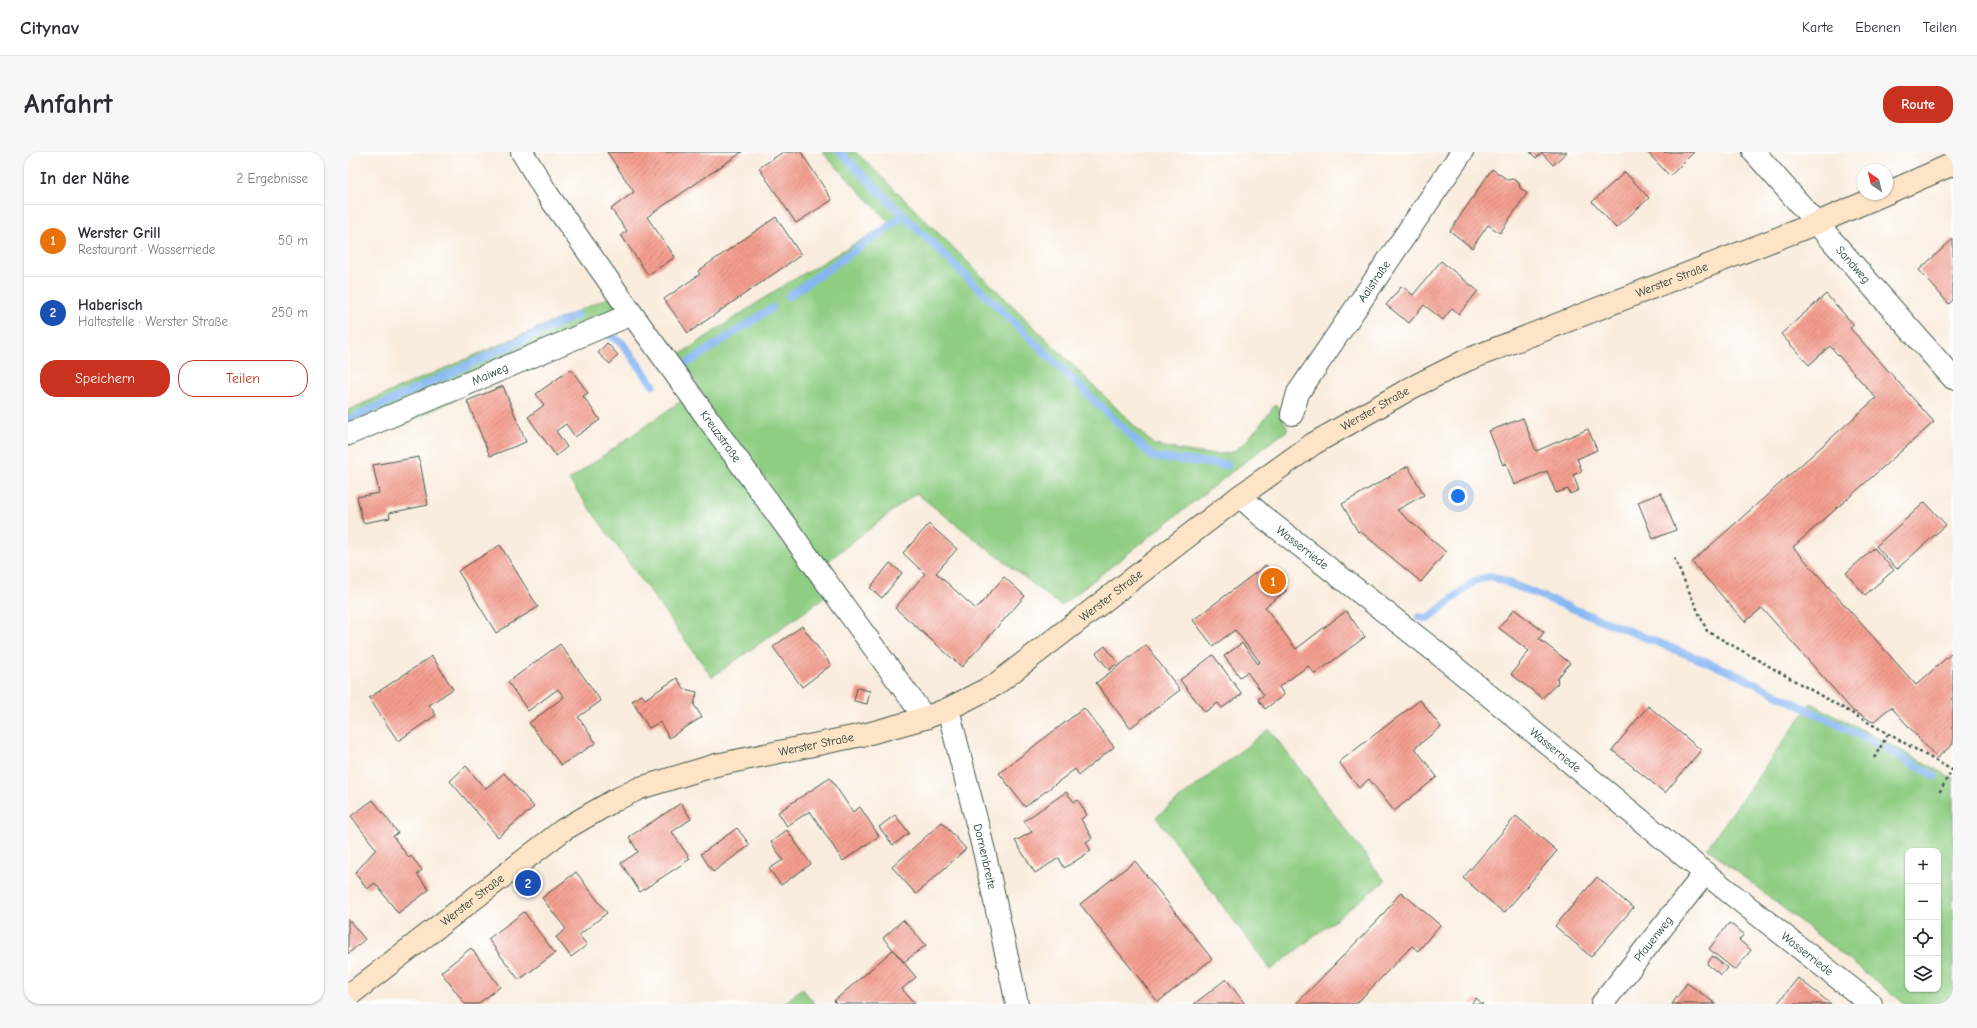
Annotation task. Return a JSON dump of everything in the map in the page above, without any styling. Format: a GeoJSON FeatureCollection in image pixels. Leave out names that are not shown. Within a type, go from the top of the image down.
{"type":"FeatureCollection","features":[{"type":"Feature","properties":{"kind":"main road","name":"Werster Straße"},"geometry":{"type":"LineString","coordinates":[[1893,190],[1953,164]]}},
{"type":"Feature","properties":{"kind":"main road","name":"Werster Straße"},"geometry":{"type":"LineString","coordinates":[[348,996],[563,830],[627,794],[640,788],[716,765],[867,734],[925,718],[948,709],[995,685],[1240,496],[1313,444],[1411,388],[1467,360],[1817,223],[1870,200]]}},
{"type":"Feature","properties":{"kind":"street","name":"Kreuzstraße"},"geometry":{"type":"LineString","coordinates":[[522,152],[548,195],[632,314],[925,718]]}},
{"type":"Feature","properties":{"kind":"street","name":"Aalstraße"},"geometry":{"type":"LineString","coordinates":[[1292,414],[1298,393],[1462,152]]}},
{"type":"Feature","properties":{"kind":"street","name":"Sandweg"},"geometry":{"type":"LineString","coordinates":[[1754,152],[1953,378]]}},
{"type":"Feature","properties":{"kind":"street","name":"Maiweg"},"geometry":{"type":"LineString","coordinates":[[348,434],[632,314]]}},
{"type":"Feature","properties":{"kind":"street","name":"Wasserriede"},"geometry":{"type":"LineString","coordinates":[[1240,496],[1268,521],[1435,651],[1705,872],[1871,1004]]}},
{"type":"Feature","properties":{"kind":"street","name":"Dornenbreite"},"geometry":{"type":"LineString","coordinates":[[948,709],[985,855],[1016,1004]]}},
{"type":"Feature","properties":{"kind":"street","name":"Pfauenweg"},"geometry":{"type":"LineString","coordinates":[[1602,1004],[1705,872]]}},
{"type":"Feature","properties":{"kind":"path"},"geometry":{"type":"LineString","coordinates":[[1674,558],[1706,632],[1952,770],[1940,793]]}},
{"type":"Feature","properties":{"kind":"path"},"geometry":{"type":"LineString","coordinates":[[1874,758],[1888,734]]}},
{"type":"Feature","properties":{"kind":"green space"},"geometry":{"type":"Polygon","coordinates":[[[822,152],[856,152],[1154,445],[1197,453],[1220,454],[1230,452],[1237,449],[1248,439],[1276,404],[1288,430],[1256,453],[1061,606],[916,493],[811,574],[827,596],[712,677],[569,480],[699,388],[679,355],[781,287],[890,223],[822,152]]]}},
{"type":"Feature","properties":{"kind":"green space"},"geometry":{"type":"Polygon","coordinates":[[[610,297],[623,318],[413,420],[348,446],[348,410],[610,297]]]}},
{"type":"Feature","properties":{"kind":"green space"},"geometry":{"type":"Polygon","coordinates":[[[1811,703],[1953,778],[1953,1004],[1905,1004],[1707,848],[1811,703]]]}},
{"type":"Feature","properties":{"kind":"green space"},"geometry":{"type":"Polygon","coordinates":[[[1269,729],[1385,881],[1271,970],[1156,817],[1269,729]]]}},
{"type":"Feature","properties":{"kind":"green space"},"geometry":{"type":"Polygon","coordinates":[[[802,988],[815,1004],[784,1004],[802,988]]]}},
{"type":"Feature","properties":{"kind":"building"},"geometry":{"type":"Polygon","coordinates":[[[607,152],[742,152],[647,217],[675,257],[648,275],[621,235],[627,231],[611,209],[634,192],[607,152]]]}},
{"type":"Feature","properties":{"kind":"building"},"geometry":{"type":"Polygon","coordinates":[[[783,152],[801,152],[832,200],[796,223],[759,168],[783,152]]]}},
{"type":"Feature","properties":{"kind":"building"},"geometry":{"type":"Polygon","coordinates":[[[1530,152],[1567,152],[1553,165],[1542,153],[1536,158],[1530,152]]]}},
{"type":"Feature","properties":{"kind":"building"},"geometry":{"type":"Polygon","coordinates":[[[1647,152],[1694,152],[1670,176],[1647,152]]]}},
{"type":"Feature","properties":{"kind":"building"},"geometry":{"type":"Polygon","coordinates":[[[1492,169],[1508,180],[1513,179],[1519,183],[1520,188],[1527,193],[1500,233],[1488,225],[1472,248],[1450,231],[1492,169]]]}},
{"type":"Feature","properties":{"kind":"building"},"geometry":{"type":"Polygon","coordinates":[[[1625,172],[1649,198],[1616,228],[1592,202],[1625,172]]]}},
{"type":"Feature","properties":{"kind":"building"},"geometry":{"type":"Polygon","coordinates":[[[776,217],[801,255],[688,333],[664,299],[700,274],[698,271],[776,217]]]}},
{"type":"Feature","properties":{"kind":"building"},"geometry":{"type":"Polygon","coordinates":[[[1953,239],[1953,300],[1949,304],[1919,270],[1953,239]]]}},
{"type":"Feature","properties":{"kind":"building"},"geometry":{"type":"Polygon","coordinates":[[[1441,261],[1478,291],[1459,314],[1452,308],[1443,320],[1424,305],[1409,323],[1386,305],[1402,286],[1413,295],[1441,261]]]}},
{"type":"Feature","properties":{"kind":"building"},"geometry":{"type":"Polygon","coordinates":[[[1826,294],[1854,325],[1850,328],[1934,422],[1793,547],[1916,685],[1953,652],[1953,744],[1937,758],[1891,707],[1873,722],[1853,711],[1762,608],[1745,622],[1692,562],[1876,398],[1830,346],[1809,365],[1781,334],[1826,294]]]}},
{"type":"Feature","properties":{"kind":"building"},"geometry":{"type":"Polygon","coordinates":[[[607,343],[618,355],[610,364],[598,353],[607,343]]]}},
{"type":"Feature","properties":{"kind":"building"},"geometry":{"type":"Polygon","coordinates":[[[571,369],[588,393],[583,396],[600,420],[575,437],[566,424],[556,431],[567,447],[556,456],[528,417],[544,405],[536,394],[571,369]]]}},
{"type":"Feature","properties":{"kind":"building"},"geometry":{"type":"Polygon","coordinates":[[[503,386],[526,442],[490,456],[467,401],[503,386]]]}},
{"type":"Feature","properties":{"kind":"building"},"geometry":{"type":"Polygon","coordinates":[[[1523,418],[1536,451],[1588,429],[1597,450],[1577,459],[1582,471],[1573,475],[1579,490],[1570,494],[1568,489],[1556,493],[1547,471],[1514,485],[1506,463],[1503,465],[1489,431],[1523,418]]]}},
{"type":"Feature","properties":{"kind":"building"},"geometry":{"type":"Polygon","coordinates":[[[419,457],[428,505],[389,513],[390,518],[363,523],[357,497],[379,493],[373,465],[419,457]]]}},
{"type":"Feature","properties":{"kind":"building"},"geometry":{"type":"Polygon","coordinates":[[[1408,466],[1424,495],[1397,510],[1446,552],[1421,582],[1360,531],[1358,532],[1342,504],[1408,466]]]}},
{"type":"Feature","properties":{"kind":"building"},"geometry":{"type":"Polygon","coordinates":[[[1661,493],[1676,530],[1653,539],[1638,502],[1661,493]]]}},
{"type":"Feature","properties":{"kind":"building"},"geometry":{"type":"Polygon","coordinates":[[[1925,502],[1946,525],[1897,569],[1876,546],[1925,502]]]}},
{"type":"Feature","properties":{"kind":"building"},"geometry":{"type":"Polygon","coordinates":[[[929,524],[957,549],[936,573],[976,609],[1004,577],[1025,596],[962,667],[895,608],[925,574],[903,553],[929,524]]]}},
{"type":"Feature","properties":{"kind":"building"},"geometry":{"type":"Polygon","coordinates":[[[500,545],[538,607],[496,633],[458,571],[500,545]]]}},
{"type":"Feature","properties":{"kind":"building"},"geometry":{"type":"Polygon","coordinates":[[[1874,548],[1894,570],[1865,595],[1846,573],[1874,548]]]}},
{"type":"Feature","properties":{"kind":"building"},"geometry":{"type":"Polygon","coordinates":[[[890,563],[902,573],[882,598],[870,588],[890,563]]]}},
{"type":"Feature","properties":{"kind":"building"},"geometry":{"type":"Polygon","coordinates":[[[1266,565],[1286,591],[1265,607],[1296,649],[1346,611],[1365,637],[1315,674],[1308,666],[1279,687],[1284,695],[1265,709],[1258,699],[1264,695],[1247,672],[1240,677],[1224,656],[1242,643],[1258,664],[1260,662],[1235,630],[1213,646],[1193,620],[1266,565]]]}},
{"type":"Feature","properties":{"kind":"building"},"geometry":{"type":"Polygon","coordinates":[[[1514,609],[1544,632],[1539,639],[1570,663],[1557,679],[1558,683],[1542,698],[1511,674],[1529,651],[1499,628],[1514,609]]]}},
{"type":"Feature","properties":{"kind":"building"},"geometry":{"type":"Polygon","coordinates":[[[802,626],[831,665],[802,687],[773,647],[802,626]]]}},
{"type":"Feature","properties":{"kind":"building"},"geometry":{"type":"Polygon","coordinates":[[[560,644],[601,701],[578,717],[596,743],[561,765],[529,723],[564,697],[558,689],[528,711],[508,682],[560,644]]]}},
{"type":"Feature","properties":{"kind":"building"},"geometry":{"type":"Polygon","coordinates":[[[1146,645],[1180,690],[1130,728],[1096,683],[1146,645]]]}},
{"type":"Feature","properties":{"kind":"building"},"geometry":{"type":"Polygon","coordinates":[[[1105,646],[1118,663],[1109,670],[1096,653],[1105,646]]]}},
{"type":"Feature","properties":{"kind":"building"},"geometry":{"type":"Polygon","coordinates":[[[1213,655],[1242,694],[1222,708],[1218,703],[1205,712],[1180,680],[1213,655]]]}},
{"type":"Feature","properties":{"kind":"building"},"geometry":{"type":"Polygon","coordinates":[[[432,656],[453,689],[429,705],[436,715],[398,741],[369,698],[432,656]]]}},
{"type":"Feature","properties":{"kind":"building"},"geometry":{"type":"Polygon","coordinates":[[[677,678],[684,689],[697,692],[694,705],[702,717],[669,738],[660,722],[649,728],[632,701],[642,695],[645,699],[677,678]]]}},
{"type":"Feature","properties":{"kind":"building"},"geometry":{"type":"Polygon","coordinates":[[[857,688],[870,691],[867,704],[854,701],[857,688]]]}},
{"type":"Feature","properties":{"kind":"building"},"geometry":{"type":"Polygon","coordinates":[[[1420,700],[1441,727],[1415,748],[1437,777],[1394,811],[1369,779],[1359,788],[1339,762],[1420,700]]]}},
{"type":"Feature","properties":{"kind":"building"},"geometry":{"type":"Polygon","coordinates":[[[1648,706],[1701,750],[1665,793],[1612,750],[1648,706]]]}},
{"type":"Feature","properties":{"kind":"building"},"geometry":{"type":"Polygon","coordinates":[[[1084,708],[1114,747],[1079,775],[1075,769],[1025,807],[999,773],[1084,708]]]}},
{"type":"Feature","properties":{"kind":"building"},"geometry":{"type":"Polygon","coordinates":[[[466,766],[485,789],[504,773],[534,807],[498,837],[450,781],[466,766]]]}},
{"type":"Feature","properties":{"kind":"building"},"geometry":{"type":"Polygon","coordinates":[[[830,778],[853,812],[860,807],[879,836],[843,861],[810,811],[787,826],[778,812],[830,778]]]}},
{"type":"Feature","properties":{"kind":"building"},"geometry":{"type":"Polygon","coordinates":[[[1066,792],[1074,802],[1078,800],[1087,815],[1081,819],[1092,838],[1086,842],[1091,851],[1064,868],[1059,858],[1035,873],[1015,841],[1032,832],[1024,821],[1066,792]]]}},
{"type":"Feature","properties":{"kind":"building"},"geometry":{"type":"Polygon","coordinates":[[[373,800],[398,833],[393,836],[409,858],[411,856],[422,870],[417,874],[429,890],[398,913],[375,883],[367,889],[355,873],[376,849],[351,816],[373,800]]]}},
{"type":"Feature","properties":{"kind":"building"},"geometry":{"type":"Polygon","coordinates":[[[681,803],[691,819],[672,832],[690,859],[640,892],[621,863],[638,852],[629,837],[681,803]]]}},
{"type":"Feature","properties":{"kind":"building"},"geometry":{"type":"Polygon","coordinates":[[[895,815],[909,833],[893,845],[879,827],[895,815]]]}},
{"type":"Feature","properties":{"kind":"building"},"geometry":{"type":"Polygon","coordinates":[[[1516,816],[1557,851],[1504,913],[1463,878],[1516,816]]]}},
{"type":"Feature","properties":{"kind":"building"},"geometry":{"type":"Polygon","coordinates":[[[942,822],[966,849],[916,894],[892,867],[942,822]]]}},
{"type":"Feature","properties":{"kind":"building"},"geometry":{"type":"Polygon","coordinates":[[[737,828],[750,845],[713,872],[701,854],[737,828]]]}},
{"type":"Feature","properties":{"kind":"building"},"geometry":{"type":"Polygon","coordinates":[[[787,830],[811,864],[781,885],[769,869],[783,860],[771,842],[787,830]]]}},
{"type":"Feature","properties":{"kind":"building"},"geometry":{"type":"Polygon","coordinates":[[[1135,861],[1212,959],[1158,1002],[1080,904],[1135,861]]]}},
{"type":"Feature","properties":{"kind":"building"},"geometry":{"type":"Polygon","coordinates":[[[576,872],[607,913],[579,935],[587,945],[571,957],[556,937],[566,929],[542,898],[576,872]]]}},
{"type":"Feature","properties":{"kind":"building"},"geometry":{"type":"Polygon","coordinates":[[[1597,877],[1633,908],[1591,957],[1555,926],[1597,877]]]}},
{"type":"Feature","properties":{"kind":"building"},"geometry":{"type":"Polygon","coordinates":[[[1401,892],[1440,925],[1418,951],[1412,946],[1356,1004],[1296,1004],[1379,919],[1401,892]]]}},
{"type":"Feature","properties":{"kind":"building"},"geometry":{"type":"Polygon","coordinates":[[[524,912],[555,953],[519,980],[488,939],[524,912]]]}},
{"type":"Feature","properties":{"kind":"building"},"geometry":{"type":"Polygon","coordinates":[[[348,919],[365,939],[348,954],[348,919]]]}},
{"type":"Feature","properties":{"kind":"building"},"geometry":{"type":"Polygon","coordinates":[[[903,920],[926,945],[904,962],[883,938],[903,920]]]}},
{"type":"Feature","properties":{"kind":"building"},"geometry":{"type":"Polygon","coordinates":[[[1729,923],[1744,934],[1739,940],[1751,950],[1735,970],[1709,949],[1729,923]]]}},
{"type":"Feature","properties":{"kind":"building"},"geometry":{"type":"Polygon","coordinates":[[[471,948],[500,987],[478,1004],[465,1004],[441,972],[471,948]]]}},
{"type":"Feature","properties":{"kind":"building"},"geometry":{"type":"Polygon","coordinates":[[[893,950],[916,977],[902,989],[915,1004],[837,1004],[834,1001],[893,950]]]}},
{"type":"Feature","properties":{"kind":"building"},"geometry":{"type":"Polygon","coordinates":[[[1713,956],[1727,968],[1721,975],[1707,964],[1713,956]]]}},
{"type":"Feature","properties":{"kind":"building"},"geometry":{"type":"Polygon","coordinates":[[[1798,978],[1831,1004],[1777,1004],[1798,978]]]}},
{"type":"Feature","properties":{"kind":"building"},"geometry":{"type":"Polygon","coordinates":[[[1226,979],[1245,1004],[1194,1004],[1226,979]]]}},
{"type":"Feature","properties":{"kind":"building"},"geometry":{"type":"Polygon","coordinates":[[[1687,983],[1716,1004],[1672,1004],[1687,983]]]}},
{"type":"Feature","properties":{"kind":"building"},"geometry":{"type":"Polygon","coordinates":[[[1476,998],[1483,1004],[1471,1004],[1476,998]]]}},
{"type":"Feature","properties":{"kind":"waterway"},"geometry":{"type":"LineString","coordinates":[[840,152],[904,216]]}},
{"type":"Feature","properties":{"kind":"waterway"},"geometry":{"type":"LineString","coordinates":[[789,296],[904,216],[1153,457],[1228,465]]}},
{"type":"Feature","properties":{"kind":"waterway"},"geometry":{"type":"LineString","coordinates":[[683,366],[772,308]]}},
{"type":"Feature","properties":{"kind":"waterway"},"geometry":{"type":"LineString","coordinates":[[348,420],[577,315]]}},
{"type":"Feature","properties":{"kind":"waterway"},"geometry":{"type":"LineString","coordinates":[[606,333],[622,343],[653,385]]}},
{"type":"Feature","properties":{"kind":"waterway"},"geometry":{"type":"LineString","coordinates":[[1419,617],[1428,619],[1474,581],[1491,576],[1734,673],[1875,743]]}},
{"type":"Feature","properties":{"kind":"waterway"},"geometry":{"type":"LineString","coordinates":[[1886,749],[1935,776]]}},
{"type":"Feature","properties":{"kind":"place","name":"Werster Grill"},"geometry":{"type":"Point","coordinates":[1273,581]}},
{"type":"Feature","properties":{"kind":"place","name":"Haberisch"},"geometry":{"type":"Point","coordinates":[528,883]}}]}
